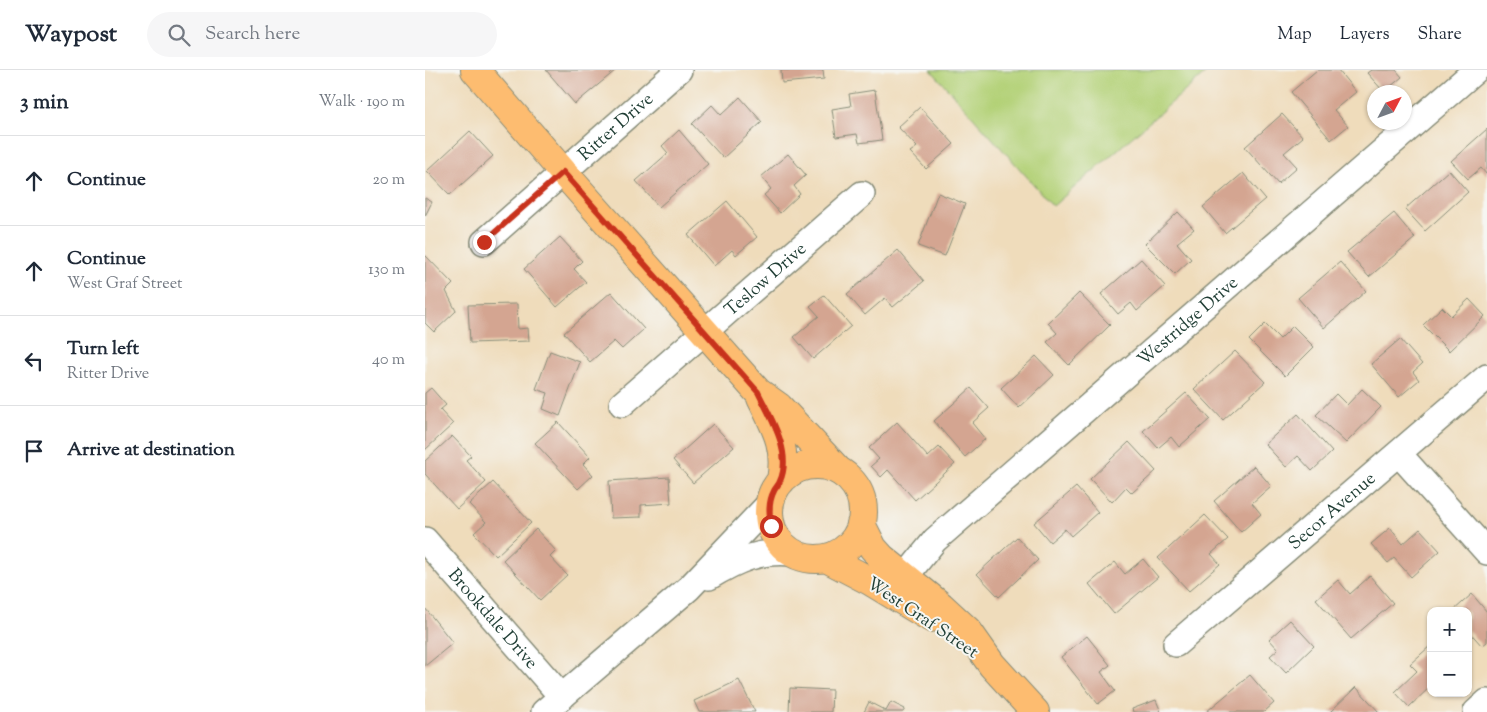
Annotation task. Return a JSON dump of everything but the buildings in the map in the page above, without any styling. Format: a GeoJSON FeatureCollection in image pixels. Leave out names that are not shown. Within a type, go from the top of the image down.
{"type":"FeatureCollection","features":[{"type":"Feature","properties":{"kind":"main road"},"geometry":{"type":"LineString","coordinates":[[475,70],[758,392],[779,407],[856,487],[863,511],[861,524],[856,536],[838,554],[826,558],[814,559],[803,557],[783,545],[771,526],[769,514],[783,452],[778,436],[758,392]]}},
{"type":"Feature","properties":{"kind":"main road"},"geometry":{"type":"LineString","coordinates":[[775,492],[790,473],[801,467],[814,465],[838,470]]}},
{"type":"Feature","properties":{"kind":"main road","name":"West Graf Street"},"geometry":{"type":"LineString","coordinates":[[861,524],[873,548],[905,578],[941,606],[968,631],[992,664],[1035,712]]}},
{"type":"Feature","properties":{"kind":"main road","name":"West Graf Street"},"geometry":{"type":"LineString","coordinates":[[826,558],[896,595],[992,664]]}},
{"type":"Feature","properties":{"kind":"street","name":"Ritter Drive"},"geometry":{"type":"LineString","coordinates":[[484,242],[679,70]]}},
{"type":"Feature","properties":{"kind":"street","name":"Westridge Drive"},"geometry":{"type":"LineString","coordinates":[[905,578],[935,540],[1477,70]]}},
{"type":"Feature","properties":{"kind":"street","name":"Teslow Drive"},"geometry":{"type":"LineString","coordinates":[[622,404],[863,194]]}},
{"type":"Feature","properties":{"kind":"street","name":"Secor Avenue"},"geometry":{"type":"LineString","coordinates":[[1176,644],[1487,377]]}},
{"type":"Feature","properties":{"kind":"street"},"geometry":{"type":"LineString","coordinates":[[1399,454],[1487,552]]}},
{"type":"Feature","properties":{"kind":"street"},"geometry":{"type":"LineString","coordinates":[[553,704],[689,588],[775,492]]}},
{"type":"Feature","properties":{"kind":"street","name":"Brookdale Drive"},"geometry":{"type":"LineString","coordinates":[[425,540],[553,704]]}},
{"type":"Feature","properties":{"kind":"street"},"geometry":{"type":"LineString","coordinates":[[689,588],[743,559],[761,553],[776,551],[792,552]]}},
{"type":"Feature","properties":{"kind":"street"},"geometry":{"type":"LineString","coordinates":[[1476,712],[1487,702]]}},
{"type":"Feature","properties":{"kind":"green space"},"geometry":{"type":"Polygon","coordinates":[[[931,70],[1209,70],[1053,206],[931,70]]]}},
{"type":"Feature","properties":{"kind":"route"},"geometry":{"type":"LineString","coordinates":[[484,242],[563,172],[758,392],[770,416],[783,452],[781,481],[774,491],[770,503],[771,526]]}}]}
